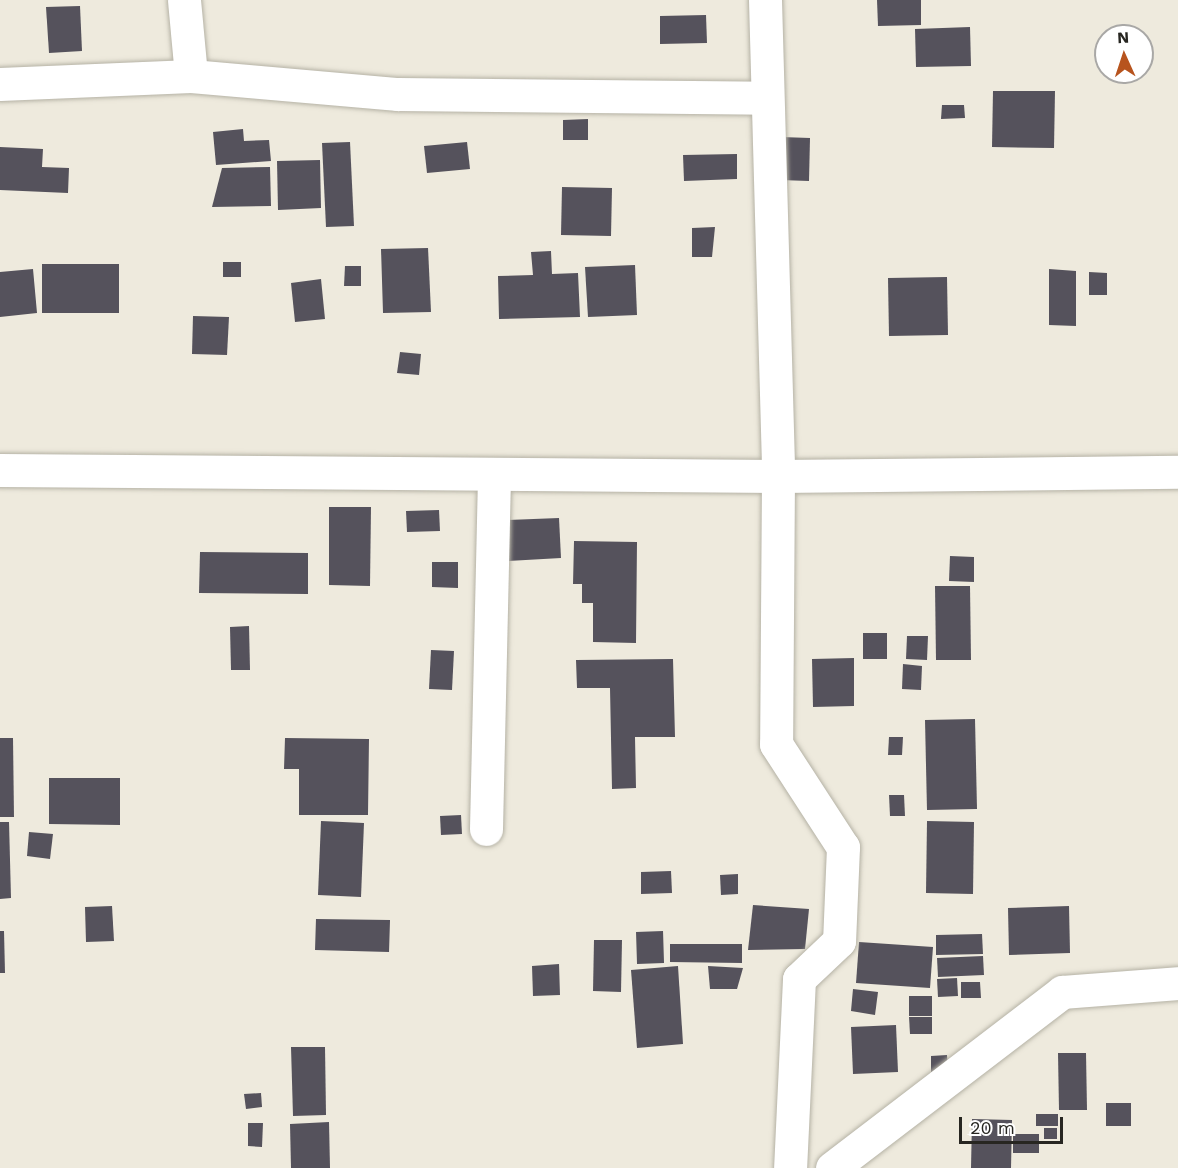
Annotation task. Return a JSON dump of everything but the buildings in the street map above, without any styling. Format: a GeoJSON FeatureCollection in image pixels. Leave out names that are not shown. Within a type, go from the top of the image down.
{"type":"FeatureCollection","features":[{"type":"Feature","properties":{"kind":"street"},"geometry":{"type":"LineString","coordinates":[[184,0],[191,76]]}},
{"type":"Feature","properties":{"kind":"street"},"geometry":{"type":"LineString","coordinates":[[765,0],[778,476],[776,744],[843,847],[839,941],[799,979],[790,1168]]}},
{"type":"Feature","properties":{"kind":"street"},"geometry":{"type":"LineString","coordinates":[[0,84],[191,76],[398,94],[767,98]]}},
{"type":"Feature","properties":{"kind":"street"},"geometry":{"type":"LineString","coordinates":[[0,470],[778,476],[1178,472]]}},
{"type":"Feature","properties":{"kind":"street"},"geometry":{"type":"LineString","coordinates":[[486,829],[494,474]]}},
{"type":"Feature","properties":{"kind":"street"},"geometry":{"type":"LineString","coordinates":[[832,1168],[1062,992],[1178,983]]}}]}
